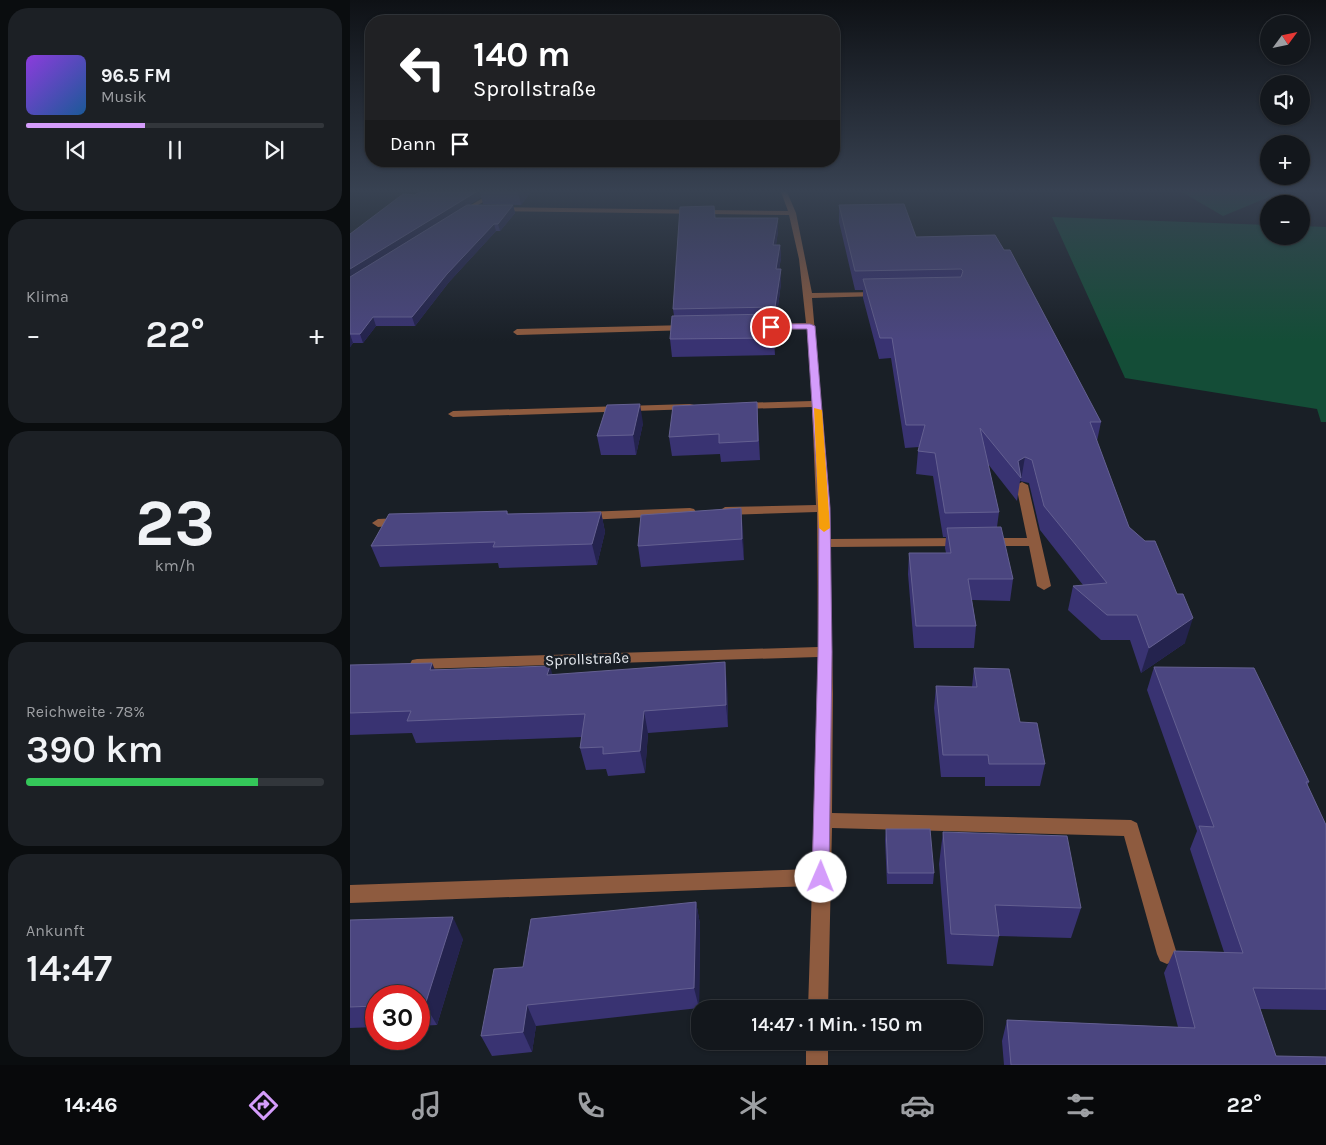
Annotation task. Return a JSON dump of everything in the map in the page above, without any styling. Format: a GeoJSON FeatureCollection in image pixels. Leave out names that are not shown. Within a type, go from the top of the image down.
{"type":"FeatureCollection","features":[{"type":"Feature","properties":{"kind":"street"},"geometry":{"type":"LineString","coordinates":[[798,242],[810,326],[824,508],[825,652],[818,1000]]}},
{"type":"Feature","properties":{"kind":"street"},"geometry":{"type":"LineString","coordinates":[[807,296],[886,294]]}},
{"type":"Feature","properties":{"kind":"street"},"geometry":{"type":"LineString","coordinates":[[752,327],[810,326]]}},
{"type":"Feature","properties":{"kind":"street"},"geometry":{"type":"LineString","coordinates":[[517,332],[703,328]]}},
{"type":"Feature","properties":{"kind":"street"},"geometry":{"type":"LineString","coordinates":[[729,406],[817,404]]}},
{"type":"Feature","properties":{"kind":"street"},"geometry":{"type":"LineString","coordinates":[[454,414],[699,407]]}},
{"type":"Feature","properties":{"kind":"street"},"geometry":{"type":"LineString","coordinates":[[1022,486],[1044,586]]}},
{"type":"Feature","properties":{"kind":"street"},"geometry":{"type":"LineString","coordinates":[[576,516],[824,508]]}},
{"type":"Feature","properties":{"kind":"street"},"geometry":{"type":"LineString","coordinates":[[378,523],[417,522]]}},
{"type":"Feature","properties":{"kind":"street"},"geometry":{"type":"LineString","coordinates":[[824,543],[1035,542]]}},
{"type":"Feature","properties":{"kind":"street","name":"Sprollstraße"},"geometry":{"type":"LineString","coordinates":[[400,664],[825,652]]}},
{"type":"Feature","properties":{"kind":"street"},"geometry":{"type":"LineString","coordinates":[[822,820],[1131,828],[1167,954]]}},
{"type":"Feature","properties":{"kind":"street"},"geometry":{"type":"LineString","coordinates":[[350,894],[821,877]]}},
{"type":"Feature","properties":{"kind":"street"},"geometry":{"type":"LineString","coordinates":[[816,1065],[817,1050]]}},
{"type":"Feature","properties":{"kind":"green space"},"geometry":{"type":"Polygon","coordinates":[[[1063,242],[1260,242],[1260,245],[1310,245],[1310,242],[1326,242],[1326,422],[1321,422],[1317,409],[1125,378],[1063,242]]]}},
{"type":"Feature","properties":{"kind":"building"},"geometry":{"type":"Polygon","coordinates":[[[350,242],[395,242],[350,269],[350,242]]]}},
{"type":"Feature","properties":{"kind":"building"},"geometry":{"type":"Polygon","coordinates":[[[407,242],[477,242],[447,274],[412,317],[373,317],[360,334],[350,334],[350,277],[407,242]]]}},
{"type":"Feature","properties":{"kind":"building"},"geometry":{"type":"Polygon","coordinates":[[[678,242],[774,242],[773,245],[780,245],[776,269],[781,269],[775,307],[673,309],[678,242]]]}},
{"type":"Feature","properties":{"kind":"building"},"geometry":{"type":"Polygon","coordinates":[[[848,242],[999,242],[1004,250],[1010,250],[1101,422],[1090,422],[1129,527],[1145,541],[1155,541],[1177,594],[1183,594],[1193,618],[1149,648],[1137,615],[1107,615],[1073,586],[1107,583],[1044,506],[1032,460],[1025,457],[1018,461],[1021,478],[980,428],[999,512],[945,513],[935,453],[918,451],[925,425],[906,425],[892,338],[880,338],[863,279],[961,277],[963,271],[961,269],[855,271],[848,242]]]}},
{"type":"Feature","properties":{"kind":"building"},"geometry":{"type":"Polygon","coordinates":[[[774,314],[774,338],[670,339],[672,316],[774,314]]]}},
{"type":"Feature","properties":{"kind":"building"},"geometry":{"type":"Polygon","coordinates":[[[757,402],[758,441],[719,443],[719,434],[669,437],[673,406],[757,402]]]}},
{"type":"Feature","properties":{"kind":"building"},"geometry":{"type":"Polygon","coordinates":[[[640,404],[633,435],[597,436],[607,405],[640,404]]]}},
{"type":"Feature","properties":{"kind":"building"},"geometry":{"type":"Polygon","coordinates":[[[741,508],[742,539],[638,546],[641,515],[741,508]]]}},
{"type":"Feature","properties":{"kind":"building"},"geometry":{"type":"Polygon","coordinates":[[[507,511],[507,514],[601,512],[592,544],[493,547],[495,542],[371,546],[389,514],[507,511]]]}},
{"type":"Feature","properties":{"kind":"building"},"geometry":{"type":"Polygon","coordinates":[[[1001,527],[1013,579],[968,579],[976,626],[916,626],[909,553],[951,553],[947,528],[1001,527]]]}},
{"type":"Feature","properties":{"kind":"building"},"geometry":{"type":"Polygon","coordinates":[[[725,662],[726,705],[644,711],[640,751],[603,754],[603,747],[580,748],[585,714],[407,721],[411,711],[350,713],[350,665],[432,663],[430,670],[550,666],[547,675],[725,662]]]}},
{"type":"Feature","properties":{"kind":"building"},"geometry":{"type":"Polygon","coordinates":[[[1154,667],[1254,668],[1309,782],[1306,782],[1326,825],[1326,989],[1253,988],[1276,1056],[1326,1057],[1326,1065],[1011,1065],[1007,1020],[1195,1028],[1174,951],[1243,953],[1199,826],[1214,827],[1154,667]]]}},
{"type":"Feature","properties":{"kind":"building"},"geometry":{"type":"Polygon","coordinates":[[[974,668],[1009,669],[1020,722],[1037,723],[1045,764],[989,764],[988,755],[943,755],[936,686],[977,687],[974,668]]]}},
{"type":"Feature","properties":{"kind":"building"},"geometry":{"type":"Polygon","coordinates":[[[886,829],[930,829],[934,873],[888,873],[886,829]]]}},
{"type":"Feature","properties":{"kind":"building"},"geometry":{"type":"Polygon","coordinates":[[[943,832],[1067,836],[1081,908],[995,905],[999,936],[951,934],[943,832]]]}},
{"type":"Feature","properties":{"kind":"building"},"geometry":{"type":"Polygon","coordinates":[[[696,902],[694,988],[527,1005],[523,1032],[481,1036],[494,969],[523,967],[531,919],[696,902]]]}},
{"type":"Feature","properties":{"kind":"building"},"geometry":{"type":"Polygon","coordinates":[[[453,917],[430,989],[430,985],[365,985],[365,1006],[350,1007],[350,920],[453,917]]]}},
{"type":"Feature","properties":{"kind":"slow traffic"},"geometry":{"type":"LineString","coordinates":[[818,410],[824,528]]}},
{"type":"Feature","properties":{"kind":"route"},"geometry":{"type":"LineString","coordinates":[[771,327],[810,326],[824,508],[825,652],[821,877]]}}]}
